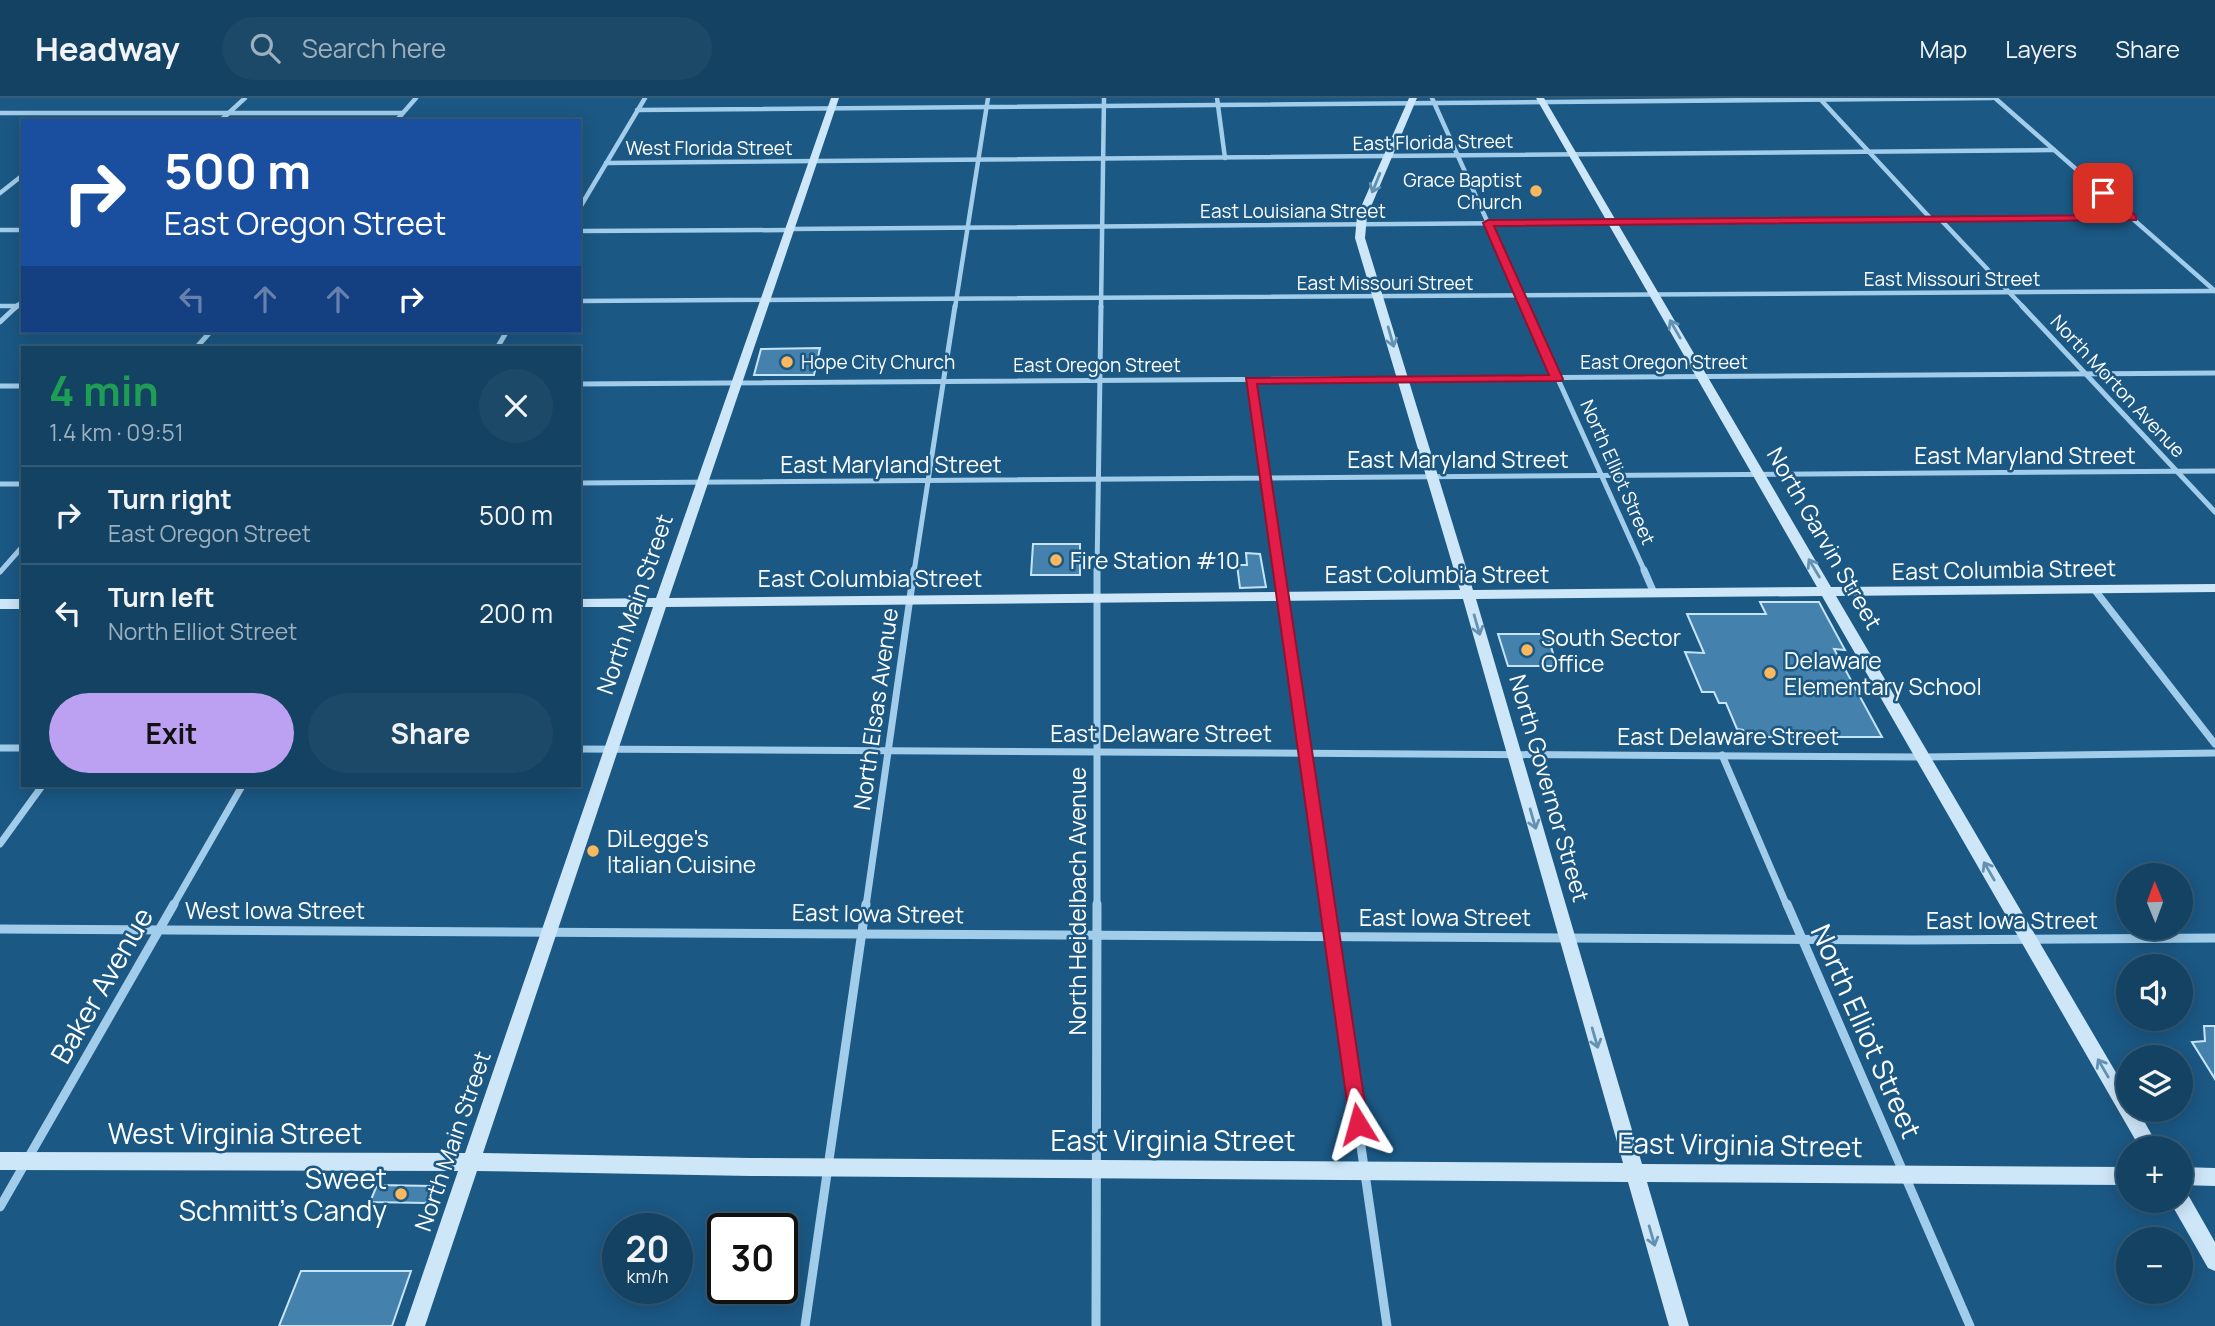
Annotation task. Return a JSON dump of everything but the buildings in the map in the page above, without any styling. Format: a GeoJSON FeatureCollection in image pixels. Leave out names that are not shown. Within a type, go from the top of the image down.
{"type":"FeatureCollection","features":[{"type":"Feature","properties":{"kind":"main road","name":"North Garvin Street"},"geometry":{"type":"LineString","coordinates":[[1541,100],[2143,1136]]}},
{"type":"Feature","properties":{"kind":"main road"},"geometry":{"type":"LineString","coordinates":[[1360,224],[1411,101]]}},
{"type":"Feature","properties":{"kind":"main road","name":"North Main Street"},"geometry":{"type":"LineString","coordinates":[[415,1326],[660,601],[833,103]]}},
{"type":"Feature","properties":{"kind":"main road","name":"North Governor Street"},"geometry":{"type":"LineString","coordinates":[[1360,224],[1360,238],[1468,594],[1679,1326]]}},
{"type":"Feature","properties":{"kind":"main road","name":"East Columbia Street"},"geometry":{"type":"LineString","coordinates":[[581,603],[2215,588]]}},
{"type":"Feature","properties":{"kind":"main road"},"geometry":{"type":"LineString","coordinates":[[0,604],[21,604]]}},
{"type":"Feature","properties":{"kind":"main road","name":"West Virginia Street"},"geometry":{"type":"LineString","coordinates":[[0,1161],[470,1161]]}},
{"type":"Feature","properties":{"kind":"main road","name":"East Virginia Street"},"geometry":{"type":"LineString","coordinates":[[470,1161],[829,1167],[1633,1170],[2116,1176]]}},
{"type":"Feature","properties":{"kind":"main road"},"geometry":{"type":"LineString","coordinates":[[2193,1176],[2215,1177]]}},
{"type":"Feature","properties":{"kind":"main road"},"geometry":{"type":"LineString","coordinates":[[2187,1213],[2215,1261]]}},
{"type":"Feature","properties":{"kind":"street"},"geometry":{"type":"LineString","coordinates":[[222,119],[245,98]]}},
{"type":"Feature","properties":{"kind":"street"},"geometry":{"type":"LineString","coordinates":[[398,119],[416,98]]}},
{"type":"Feature","properties":{"kind":"street"},"geometry":{"type":"LineString","coordinates":[[581,206],[645,98]]}},
{"type":"Feature","properties":{"kind":"street","name":"North Elsas Avenue"},"geometry":{"type":"LineString","coordinates":[[805,1326],[910,598],[988,98]]}},
{"type":"Feature","properties":{"kind":"street","name":"North Heidelbach Avenue"},"geometry":{"type":"LineString","coordinates":[[1096,1326],[1097,598],[1100,226],[1104,98]]}},
{"type":"Feature","properties":{"kind":"street"},"geometry":{"type":"LineString","coordinates":[[1217,98],[1224,158]]}},
{"type":"Feature","properties":{"kind":"street"},"geometry":{"type":"LineString","coordinates":[[637,110],[833,103],[986,107],[1411,101],[1993,98],[2215,291]]}},
{"type":"Feature","properties":{"kind":"street"},"geometry":{"type":"LineString","coordinates":[[1821,100],[1932,220]]}},
{"type":"Feature","properties":{"kind":"street","name":"North Elliot Street"},"geometry":{"type":"LineString","coordinates":[[1433,101],[1654,593]]}},
{"type":"Feature","properties":{"kind":"street"},"geometry":{"type":"LineString","coordinates":[[0,113],[402,113]]}},
{"type":"Feature","properties":{"kind":"street"},"geometry":{"type":"LineString","coordinates":[[92,119],[100,113]]}},
{"type":"Feature","properties":{"kind":"street","name":"East Florida Street"},"geometry":{"type":"LineString","coordinates":[[813,162],[2054,150]]}},
{"type":"Feature","properties":{"kind":"street","name":"West Florida Street"},"geometry":{"type":"LineString","coordinates":[[606,163],[813,162]]}},
{"type":"Feature","properties":{"kind":"street"},"geometry":{"type":"LineString","coordinates":[[0,193],[21,177]]}},
{"type":"Feature","properties":{"kind":"street","name":"East Louisiana Street"},"geometry":{"type":"LineString","coordinates":[[581,231],[2132,218]]}},
{"type":"Feature","properties":{"kind":"street","name":"North Morton Avenue"},"geometry":{"type":"LineString","coordinates":[[1941,219],[2215,512]]}},
{"type":"Feature","properties":{"kind":"street"},"geometry":{"type":"LineString","coordinates":[[0,230],[21,230]]}},
{"type":"Feature","properties":{"kind":"street","name":"East Missouri Street"},"geometry":{"type":"LineString","coordinates":[[581,302],[2215,291]]}},
{"type":"Feature","properties":{"kind":"street"},"geometry":{"type":"LineString","coordinates":[[0,306],[20,306]]}},
{"type":"Feature","properties":{"kind":"street"},"geometry":{"type":"LineString","coordinates":[[0,321],[20,306]]}},
{"type":"Feature","properties":{"kind":"street","name":"East Oregon Street"},"geometry":{"type":"LineString","coordinates":[[581,384],[2215,373]]}},
{"type":"Feature","properties":{"kind":"street"},"geometry":{"type":"LineString","coordinates":[[1250,380],[1387,1326]]}},
{"type":"Feature","properties":{"kind":"street"},"geometry":{"type":"LineString","coordinates":[[0,386],[21,386]]}},
{"type":"Feature","properties":{"kind":"street","name":"East Maryland Street"},"geometry":{"type":"LineString","coordinates":[[581,483],[2215,471]]}},
{"type":"Feature","properties":{"kind":"street"},"geometry":{"type":"LineString","coordinates":[[0,484],[21,484]]}},
{"type":"Feature","properties":{"kind":"street"},"geometry":{"type":"LineString","coordinates":[[0,572],[21,548]]}},
{"type":"Feature","properties":{"kind":"street"},"geometry":{"type":"LineString","coordinates":[[2094,589],[2215,744]]}},
{"type":"Feature","properties":{"kind":"street"},"geometry":{"type":"LineString","coordinates":[[0,748],[21,748]]}},
{"type":"Feature","properties":{"kind":"street","name":"East Delaware Street"},"geometry":{"type":"LineString","coordinates":[[581,749],[1924,757],[2215,753]]}},
{"type":"Feature","properties":{"kind":"street","name":"North Elliot Street"},"geometry":{"type":"LineString","coordinates":[[1722,755],[1970,1326]]}},
{"type":"Feature","properties":{"kind":"street"},"geometry":{"type":"LineString","coordinates":[[0,844],[41,787]]}},
{"type":"Feature","properties":{"kind":"street","name":"Baker Avenue"},"geometry":{"type":"LineString","coordinates":[[0,1207],[241,787]]}},
{"type":"Feature","properties":{"kind":"street","name":"West Iowa Street"},"geometry":{"type":"LineString","coordinates":[[0,929],[549,931]]}},
{"type":"Feature","properties":{"kind":"street","name":"East Iowa Street"},"geometry":{"type":"LineString","coordinates":[[549,931],[2029,940],[2215,937]]}},
{"type":"Feature","properties":{"kind":"place","name":"Grace Baptist Church"},"geometry":{"type":"Point","coordinates":[1536,191]}},
{"type":"Feature","properties":{"kind":"place","name":"Hope City Church"},"geometry":{"type":"Point","coordinates":[787,362]}},
{"type":"Feature","properties":{"kind":"place","name":"Fire Station #10"},"geometry":{"type":"Point","coordinates":[1056,560]}},
{"type":"Feature","properties":{"kind":"place","name":"South Sector Office"},"geometry":{"type":"Point","coordinates":[1527,650]}},
{"type":"Feature","properties":{"kind":"place","name":"Delaware Elementary School"},"geometry":{"type":"Point","coordinates":[1770,673]}},
{"type":"Feature","properties":{"kind":"place","name":"DiLegge's Italian Cuisine"},"geometry":{"type":"Point","coordinates":[593,851]}},
{"type":"Feature","properties":{"kind":"place","name":"Sweet Schmitt's Candy"},"geometry":{"type":"Point","coordinates":[401,1194]}},
{"type":"Feature","properties":{"kind":"route"},"geometry":{"type":"LineString","coordinates":[[1358,1124],[1250,380],[1557,379],[1488,223],[2132,218],[2103,193]]}}]}
